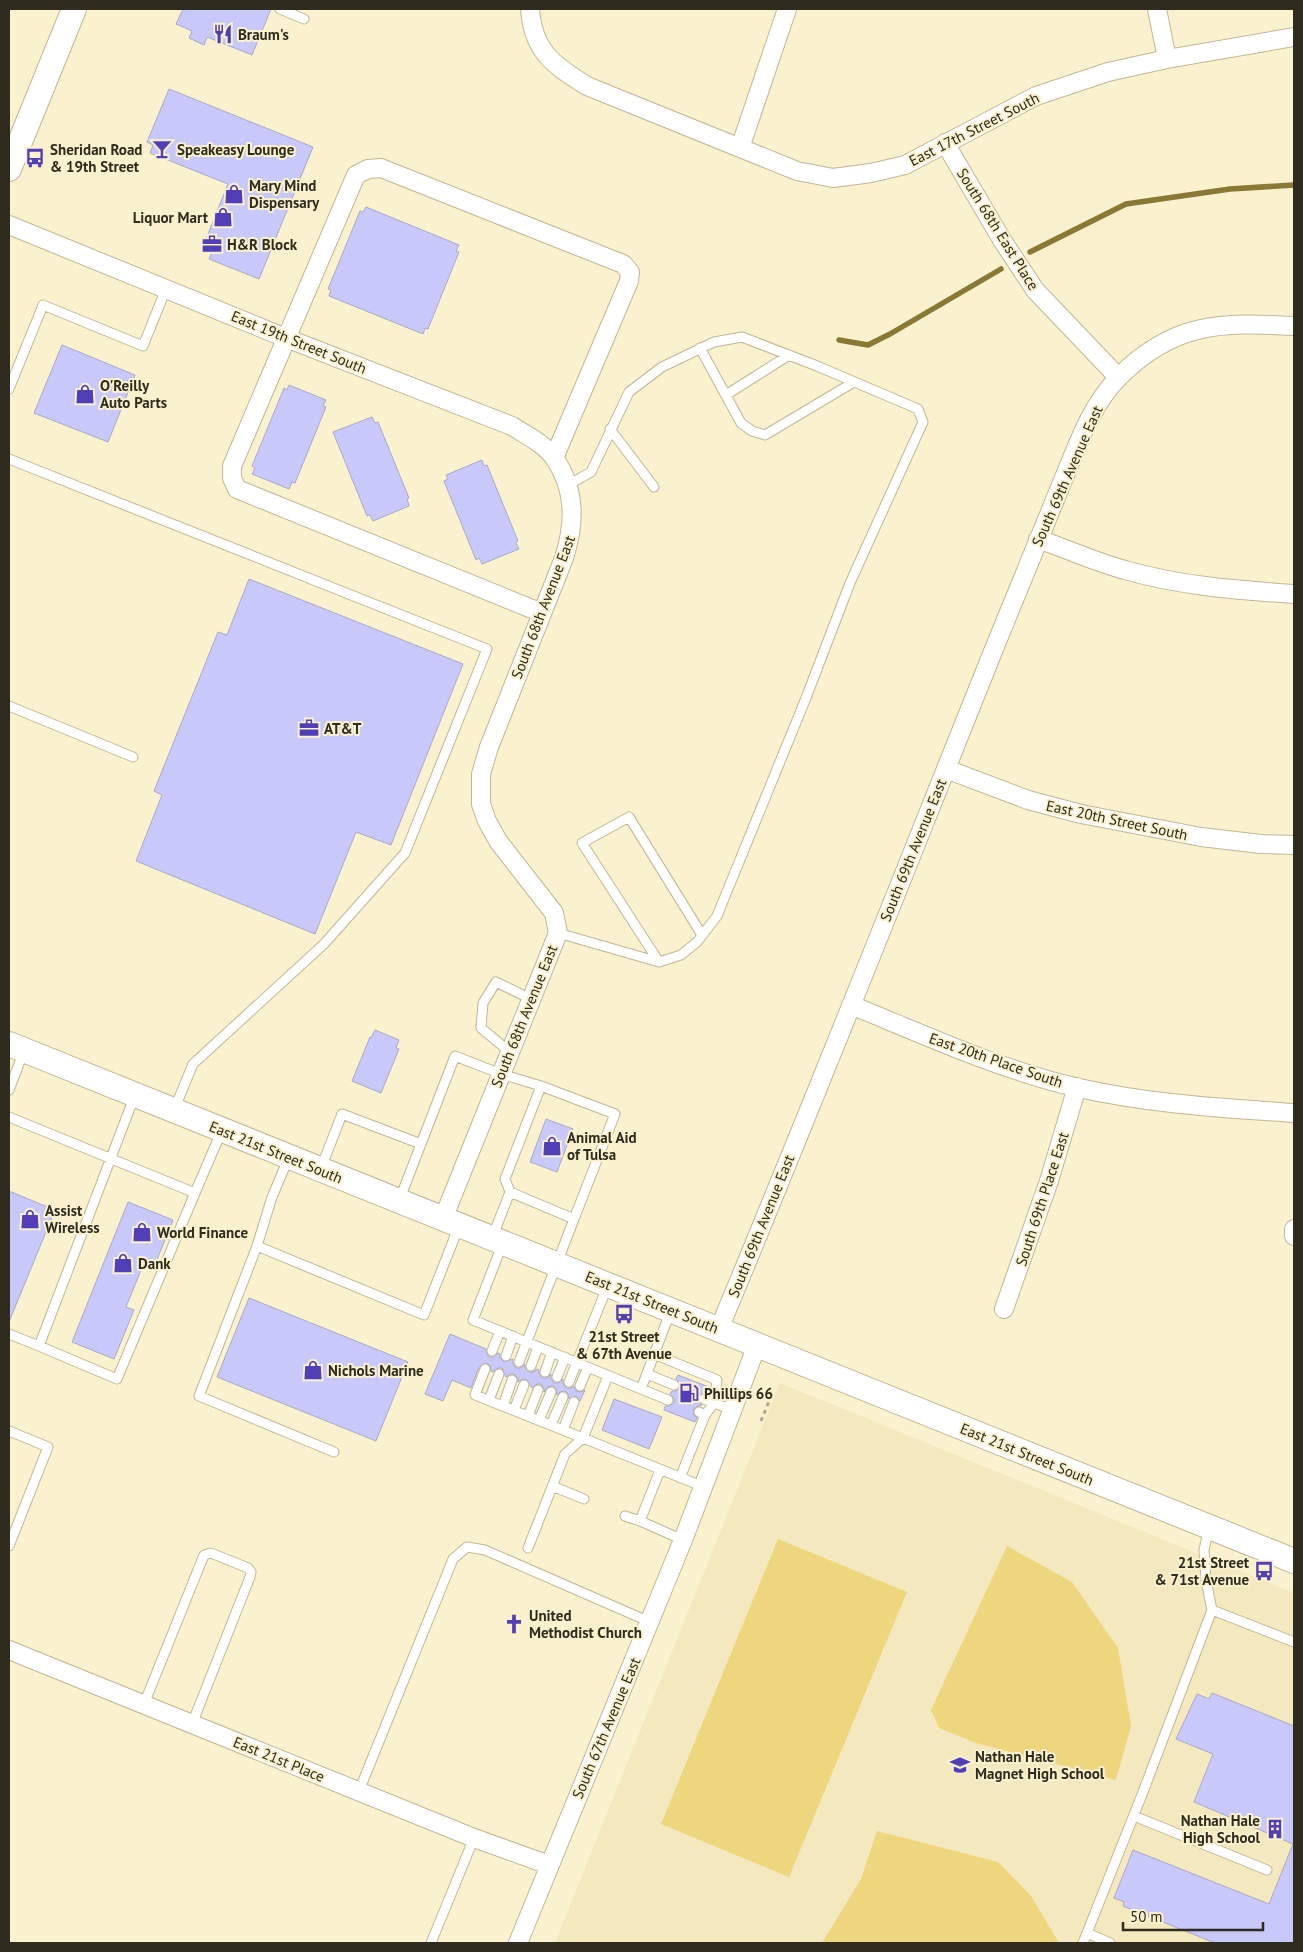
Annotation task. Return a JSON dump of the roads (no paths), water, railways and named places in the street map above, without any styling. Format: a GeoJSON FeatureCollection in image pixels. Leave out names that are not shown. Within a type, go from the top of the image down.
{"type":"FeatureCollection","features":[{"type":"Feature","properties":{"kind":"main road"},"geometry":{"type":"LineString","coordinates":[[10,162],[69,10]]}},
{"type":"Feature","properties":{"kind":"main road","name":"East 21st Street South"},"geometry":{"type":"LineString","coordinates":[[16,1047],[1294,1561]]}},
{"type":"Feature","properties":{"kind":"street","name":"East 17th Street South"},"geometry":{"type":"LineString","coordinates":[[530,9],[531,26],[539,46],[552,63],[587,86],[797,171],[833,178],[872,173],[905,165],[1036,96],[1108,72],[1167,59],[1294,37]]}},
{"type":"Feature","properties":{"kind":"street"},"geometry":{"type":"LineString","coordinates":[[740,148],[787,9]]}},
{"type":"Feature","properties":{"kind":"street"},"geometry":{"type":"LineString","coordinates":[[1157,9],[1167,59]]}},
{"type":"Feature","properties":{"kind":"street","name":"South 68th East Place"},"geometry":{"type":"LineString","coordinates":[[945,143],[998,233],[1035,290],[1118,377]]}},
{"type":"Feature","properties":{"kind":"street"},"geometry":{"type":"LineString","coordinates":[[542,613],[237,489],[232,478],[232,466],[356,175],[368,168],[382,168],[623,264],[630,272],[629,281],[554,458]]}},
{"type":"Feature","properties":{"kind":"street","name":"East 19th Street South"},"geometry":{"type":"LineString","coordinates":[[9,225],[286,338],[512,426],[534,440],[554,458],[568,485]]}},
{"type":"Feature","properties":{"kind":"street","name":"South 69th Avenue East"},"geometry":{"type":"LineString","coordinates":[[719,1329],[1038,539],[1097,404],[1118,377],[1142,355],[1170,339],[1194,329],[1215,325],[1247,323],[1294,326]]}},
{"type":"Feature","properties":{"kind":"street","name":"South 68th Avenue East"},"geometry":{"type":"LineString","coordinates":[[451,1222],[501,1074],[558,933],[554,913],[498,841],[487,821],[481,804],[481,774],[488,747],[572,535],[573,518],[568,485]]}},
{"type":"Feature","properties":{"kind":"street"},"geometry":{"type":"LineString","coordinates":[[1038,539],[1123,570],[1154,577],[1182,583],[1294,594]]}},
{"type":"Feature","properties":{"kind":"street","name":"East 20th Street South"},"geometry":{"type":"LineString","coordinates":[[946,768],[1028,800],[1081,814],[1201,837],[1261,844],[1294,845]]}},
{"type":"Feature","properties":{"kind":"street","name":"East 20th Place South"},"geometry":{"type":"LineString","coordinates":[[851,1005],[1019,1071],[1077,1087],[1124,1097],[1181,1105],[1294,1113]]}},
{"type":"Feature","properties":{"kind":"street","name":"South 69th Place East"},"geometry":{"type":"LineString","coordinates":[[1004,1309],[1049,1181],[1077,1087]]}},
{"type":"Feature","properties":{"kind":"street"},"geometry":{"type":"LineString","coordinates":[[1294,1229],[1294,1236]]}},
{"type":"Feature","properties":{"kind":"street","name":"South 67th Avenue East"},"geometry":{"type":"LineString","coordinates":[[518,1943],[683,1540],[757,1345]]}},
{"type":"Feature","properties":{"kind":"street","name":"East 21st Place"},"geometry":{"type":"LineString","coordinates":[[9,1650],[474,1838],[550,1865]]}},
{"type":"Feature","properties":{"kind":"lane"},"geometry":{"type":"LineString","coordinates":[[280,9],[304,19]]}},
{"type":"Feature","properties":{"kind":"lane"},"geometry":{"type":"LineString","coordinates":[[9,389],[44,306],[143,346],[166,289]]}},
{"type":"Feature","properties":{"kind":"lane"},"geometry":{"type":"LineString","coordinates":[[558,933],[659,962],[680,955],[697,942],[717,916],[806,698],[850,583],[923,422],[918,409],[742,337],[714,342],[700,348],[662,367],[629,392],[591,472],[568,485]]}},
{"type":"Feature","properties":{"kind":"lane"},"geometry":{"type":"LineString","coordinates":[[700,348],[741,423],[752,431],[765,435],[854,382]]}},
{"type":"Feature","properties":{"kind":"lane"},"geometry":{"type":"LineString","coordinates":[[726,395],[789,355]]}},
{"type":"Feature","properties":{"kind":"lane"},"geometry":{"type":"LineString","coordinates":[[610,429],[654,487]]}},
{"type":"Feature","properties":{"kind":"lane"},"geometry":{"type":"LineString","coordinates":[[9,459],[487,649],[405,854],[324,944],[193,1064],[174,1111]]}},
{"type":"Feature","properties":{"kind":"lane"},"geometry":{"type":"LineString","coordinates":[[9,706],[133,756]]}},
{"type":"Feature","properties":{"kind":"lane"},"geometry":{"type":"LineString","coordinates":[[659,962],[582,843],[629,817],[702,936]]}},
{"type":"Feature","properties":{"kind":"lane"},"geometry":{"type":"LineString","coordinates":[[510,1052],[481,1028],[483,1003],[496,982],[531,998]]}},
{"type":"Feature","properties":{"kind":"lane"},"geometry":{"type":"LineString","coordinates":[[9,1090],[16,1047]]}},
{"type":"Feature","properties":{"kind":"lane"},"geometry":{"type":"LineString","coordinates":[[399,1201],[455,1056],[615,1114],[519,1362]]}},
{"type":"Feature","properties":{"kind":"lane"},"geometry":{"type":"LineString","coordinates":[[541,1086],[505,1179],[510,1192],[498,1241],[473,1320],[668,1400]]}},
{"type":"Feature","properties":{"kind":"lane"},"geometry":{"type":"LineString","coordinates":[[39,1346],[135,1095]]}},
{"type":"Feature","properties":{"kind":"lane"},"geometry":{"type":"LineString","coordinates":[[320,1170],[342,1114],[421,1144]]}},
{"type":"Feature","properties":{"kind":"lane"},"geometry":{"type":"LineString","coordinates":[[9,1117],[195,1192]]}},
{"type":"Feature","properties":{"kind":"lane"},"geometry":{"type":"LineString","coordinates":[[9,1334],[117,1379],[222,1130]]}},
{"type":"Feature","properties":{"kind":"lane"},"geometry":{"type":"LineString","coordinates":[[289,1157],[272,1197],[257,1246],[199,1396],[334,1452]]}},
{"type":"Feature","properties":{"kind":"lane"},"geometry":{"type":"LineString","coordinates":[[510,1192],[574,1219]]}},
{"type":"Feature","properties":{"kind":"lane"},"geometry":{"type":"LineString","coordinates":[[257,1246],[424,1315],[451,1222]]}},
{"type":"Feature","properties":{"kind":"lane"},"geometry":{"type":"LineString","coordinates":[[569,1382],[608,1285]]}},
{"type":"Feature","properties":{"kind":"lane"},"geometry":{"type":"LineString","coordinates":[[642,1389],[671,1310]]}},
{"type":"Feature","properties":{"kind":"lane"},"geometry":{"type":"LineString","coordinates":[[492,1351],[500,1331]]}},
{"type":"Feature","properties":{"kind":"lane"},"geometry":{"type":"LineString","coordinates":[[506,1356],[513,1336]]}},
{"type":"Feature","properties":{"kind":"lane"},"geometry":{"type":"LineString","coordinates":[[531,1366],[538,1346]]}},
{"type":"Feature","properties":{"kind":"lane"},"geometry":{"type":"LineString","coordinates":[[545,1372],[552,1352]]}},
{"type":"Feature","properties":{"kind":"lane"},"geometry":{"type":"LineString","coordinates":[[654,1354],[717,1380],[714,1402],[702,1414],[680,1478]]}},
{"type":"Feature","properties":{"kind":"lane"},"geometry":{"type":"LineString","coordinates":[[557,1377],[564,1358]]}},
{"type":"Feature","properties":{"kind":"lane"},"geometry":{"type":"LineString","coordinates":[[580,1386],[588,1367]]}},
{"type":"Feature","properties":{"kind":"lane"},"geometry":{"type":"LineString","coordinates":[[485,1369],[475,1395],[704,1487]]}},
{"type":"Feature","properties":{"kind":"lane"},"geometry":{"type":"LineString","coordinates":[[489,1400],[499,1374]]}},
{"type":"Feature","properties":{"kind":"lane"},"geometry":{"type":"LineString","coordinates":[[647,1374],[674,1385]]}},
{"type":"Feature","properties":{"kind":"lane"},"geometry":{"type":"LineString","coordinates":[[528,1548],[565,1454],[583,1438],[608,1376]]}},
{"type":"Feature","properties":{"kind":"lane"},"geometry":{"type":"LineString","coordinates":[[503,1406],[512,1380]]}},
{"type":"Feature","properties":{"kind":"lane"},"geometry":{"type":"LineString","coordinates":[[514,1410],[524,1385]]}},
{"type":"Feature","properties":{"kind":"lane"},"geometry":{"type":"LineString","coordinates":[[528,1416],[538,1390]]}},
{"type":"Feature","properties":{"kind":"lane"},"geometry":{"type":"LineString","coordinates":[[539,1420],[551,1392]]}},
{"type":"Feature","properties":{"kind":"lane"},"geometry":{"type":"LineString","coordinates":[[552,1426],[563,1397]]}},
{"type":"Feature","properties":{"kind":"lane"},"geometry":{"type":"LineString","coordinates":[[704,1399],[733,1410]]}},
{"type":"Feature","properties":{"kind":"lane"},"geometry":{"type":"LineString","coordinates":[[563,1430],[574,1402]]}},
{"type":"Feature","properties":{"kind":"lane"},"geometry":{"type":"LineString","coordinates":[[9,1432],[48,1446],[9,1546]]}},
{"type":"Feature","properties":{"kind":"lane"},"geometry":{"type":"LineString","coordinates":[[640,1521],[660,1470]]}},
{"type":"Feature","properties":{"kind":"lane"},"geometry":{"type":"LineString","coordinates":[[552,1486],[584,1499]]}},
{"type":"Feature","properties":{"kind":"lane"},"geometry":{"type":"LineString","coordinates":[[625,1516],[683,1540]]}},
{"type":"Feature","properties":{"kind":"lane"},"geometry":{"type":"LineString","coordinates":[[1083,1943],[1134,1816],[1212,1610],[1206,1581],[1204,1550],[1209,1527]]}},
{"type":"Feature","properties":{"kind":"lane"},"geometry":{"type":"LineString","coordinates":[[359,1791],[452,1559],[468,1547],[485,1550],[650,1622]]}},
{"type":"Feature","properties":{"kind":"lane"},"geometry":{"type":"LineString","coordinates":[[144,1704],[204,1555],[211,1553],[230,1560],[248,1568],[251,1572],[250,1577],[192,1724]]}},
{"type":"Feature","properties":{"kind":"lane"},"geometry":{"type":"LineString","coordinates":[[1212,1610],[1294,1642]]}},
{"type":"Feature","properties":{"kind":"lane"},"geometry":{"type":"LineString","coordinates":[[1134,1816],[1267,1870]]}},
{"type":"Feature","properties":{"kind":"lane"},"geometry":{"type":"LineString","coordinates":[[431,1943],[474,1838]]}},
{"type":"Feature","properties":{"kind":"lane"},"geometry":{"type":"LineString","coordinates":[[1087,1933],[1110,1943]]}},
{"type":"Feature","properties":{"kind":"waterway"},"geometry":{"type":"LineString","coordinates":[[1030,252],[1126,204],[1230,189],[1294,185]]}},
{"type":"Feature","properties":{"kind":"waterway"},"geometry":{"type":"LineString","coordinates":[[839,340],[868,345],[1001,269]]}},
{"type":"Feature","properties":{"kind":"place","name":"Braum's"},"geometry":{"type":"Point","coordinates":[223,34]}},
{"type":"Feature","properties":{"kind":"place","name":"Speakeasy Lounge"},"geometry":{"type":"Point","coordinates":[162,149]}},
{"type":"Feature","properties":{"kind":"place","name":"Sheridan Road & 19th Street"},"geometry":{"type":"Point","coordinates":[35,158]}},
{"type":"Feature","properties":{"kind":"place","name":"Mary Mind Dispensary"},"geometry":{"type":"Point","coordinates":[234,194]}},
{"type":"Feature","properties":{"kind":"place","name":"Liquor Mart"},"geometry":{"type":"Point","coordinates":[223,217]}},
{"type":"Feature","properties":{"kind":"place","name":"H&R Block"},"geometry":{"type":"Point","coordinates":[212,244]}},
{"type":"Feature","properties":{"kind":"place","name":"O'Reilly Auto Parts"},"geometry":{"type":"Point","coordinates":[85,394]}},
{"type":"Feature","properties":{"kind":"place","name":"AT&T"},"geometry":{"type":"Point","coordinates":[309,728]}},
{"type":"Feature","properties":{"kind":"place","name":"Animal Aid of Tulsa"},"geometry":{"type":"Point","coordinates":[552,1146]}},
{"type":"Feature","properties":{"kind":"place","name":"Assist Wireless"},"geometry":{"type":"Point","coordinates":[30,1219]}},
{"type":"Feature","properties":{"kind":"place","name":"World Finance"},"geometry":{"type":"Point","coordinates":[142,1232]}},
{"type":"Feature","properties":{"kind":"place","name":"Dank"},"geometry":{"type":"Point","coordinates":[123,1263]}},
{"type":"Feature","properties":{"kind":"place","name":"21st Street & 67th Avenue"},"geometry":{"type":"Point","coordinates":[624,1314]}},
{"type":"Feature","properties":{"kind":"place","name":"Nichols Marine"},"geometry":{"type":"Point","coordinates":[313,1370]}},
{"type":"Feature","properties":{"kind":"place","name":"Phillips 66"},"geometry":{"type":"Point","coordinates":[689,1393]}},
{"type":"Feature","properties":{"kind":"place","name":"21st Street & 71st Avenue"},"geometry":{"type":"Point","coordinates":[1264,1571]}},
{"type":"Feature","properties":{"kind":"place","name":"United Methodist Church"},"geometry":{"type":"Point","coordinates":[514,1624]}},
{"type":"Feature","properties":{"kind":"place","name":"Nathan Hale Magnet High School"},"geometry":{"type":"Point","coordinates":[960,1765]}},
{"type":"Feature","properties":{"kind":"place","name":"Nathan Hale High School"},"geometry":{"type":"Point","coordinates":[1275,1829]}}]}
